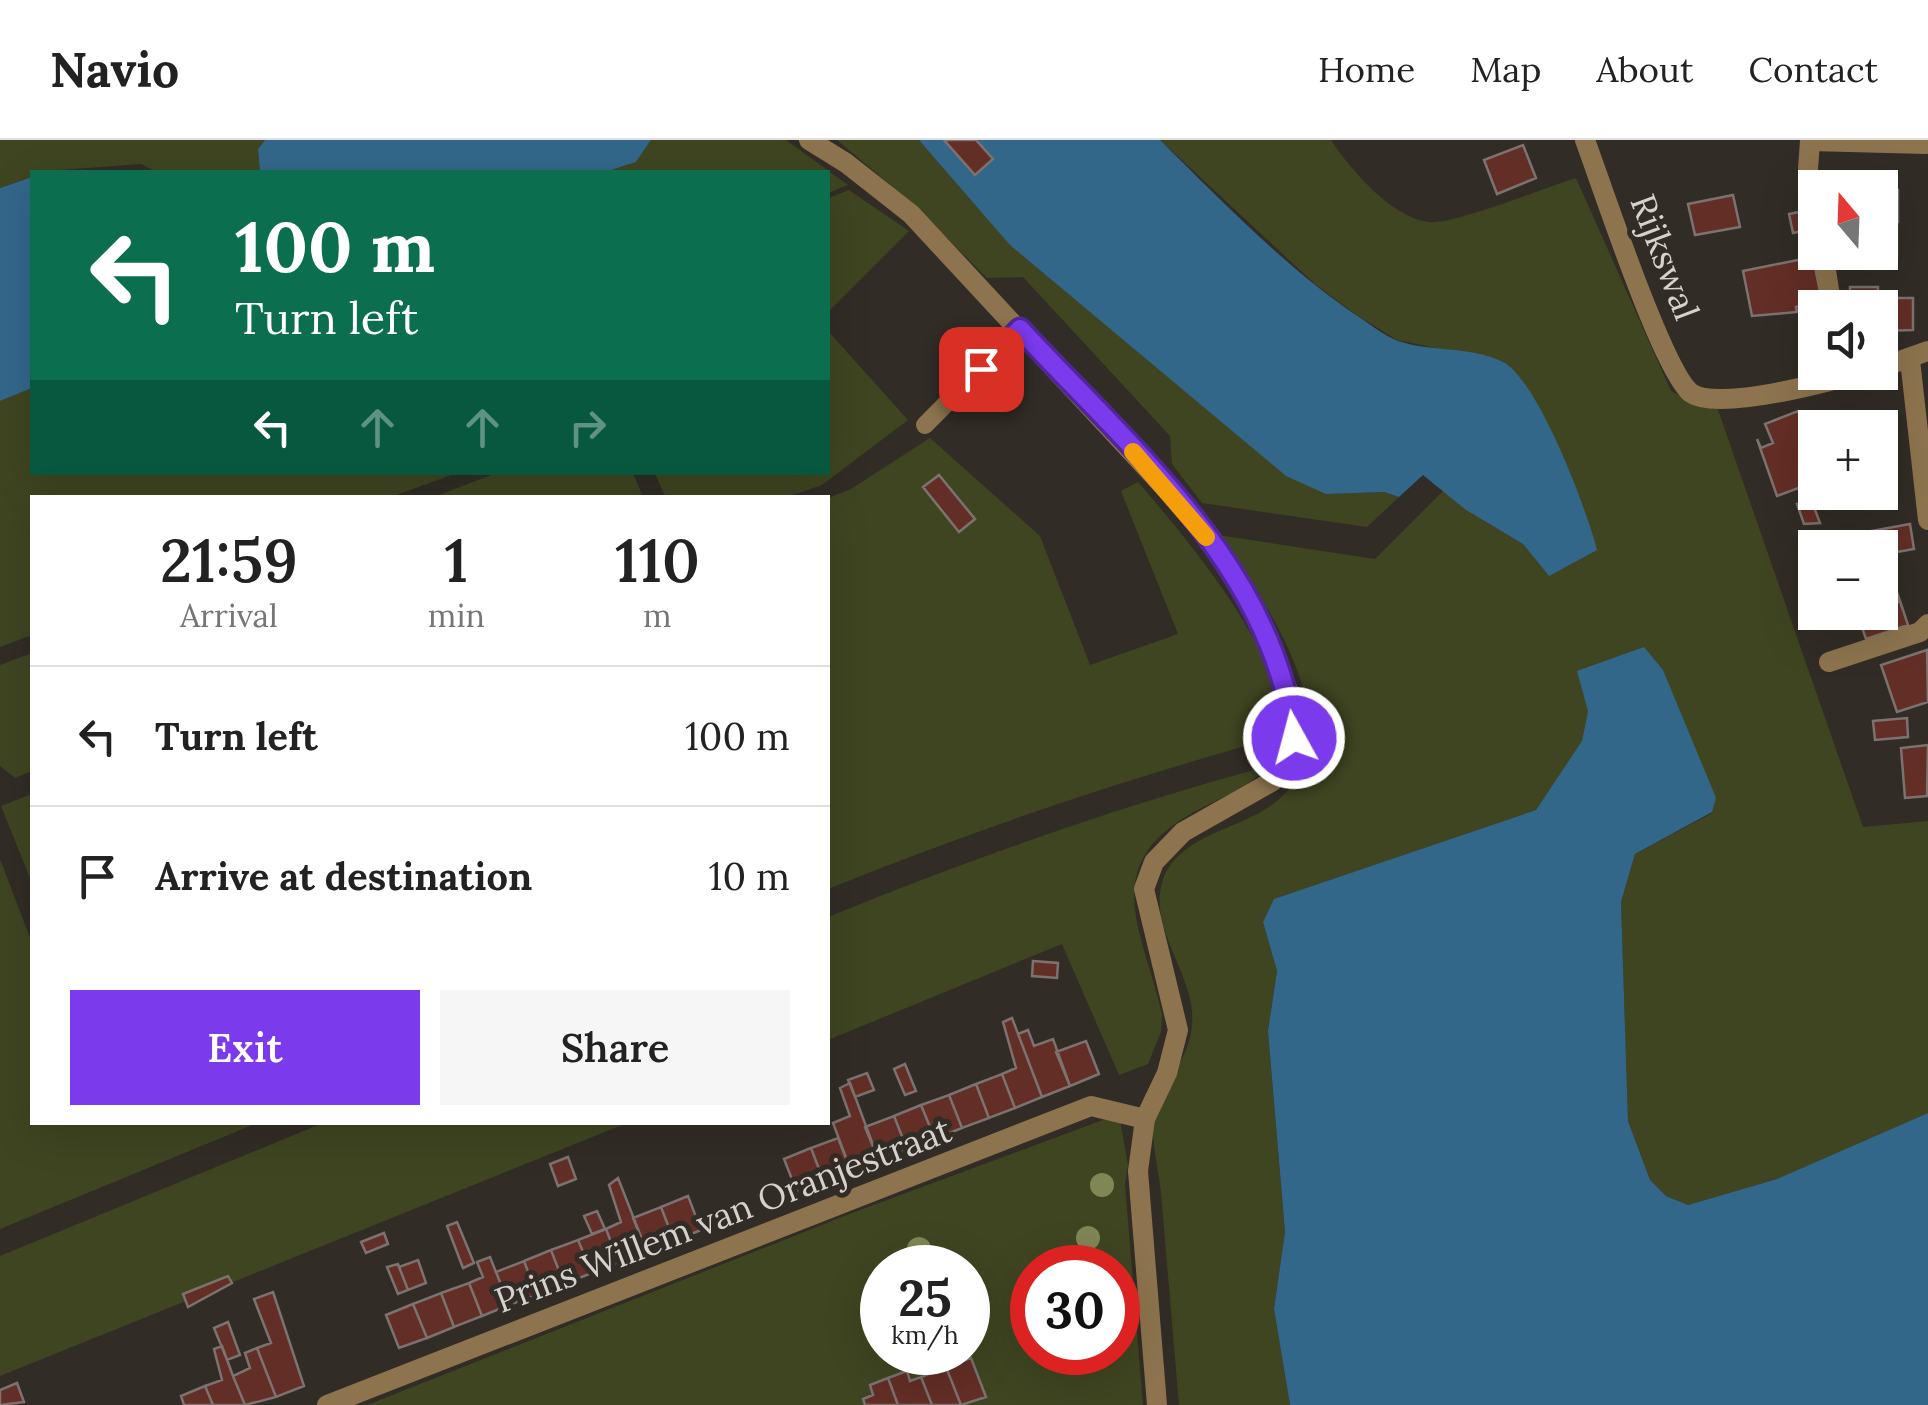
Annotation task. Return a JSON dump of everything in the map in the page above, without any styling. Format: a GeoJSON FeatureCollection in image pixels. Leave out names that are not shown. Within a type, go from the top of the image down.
{"type":"FeatureCollection","features":[{"type":"Feature","properties":{"kind":"street"},"geometry":{"type":"LineString","coordinates":[[809,140],[846,163],[911,214],[1193,518],[1251,600],[1288,690],[1294,738],[1272,782],[1182,832],[1154,862],[1144,890],[1178,1030],[1167,1074],[1146,1120],[1138,1171],[1157,1405]]}},
{"type":"Feature","properties":{"kind":"street","name":"Rijkswal"},"geometry":{"type":"LineString","coordinates":[[1585,140],[1656,328],[1674,370],[1692,394],[1716,400],[1798,384]]}},
{"type":"Feature","properties":{"kind":"street"},"geometry":{"type":"LineString","coordinates":[[1808,170],[1810,141],[1926,144]]}},
{"type":"Feature","properties":{"kind":"street"},"geometry":{"type":"LineString","coordinates":[[1919,356],[1915,377],[1928,520]]}},
{"type":"Feature","properties":{"kind":"street"},"geometry":{"type":"LineString","coordinates":[[1829,662],[1920,632],[1928,624]]}},
{"type":"Feature","properties":{"kind":"street","name":"Prins Willem van Oranjestraat"},"geometry":{"type":"LineString","coordinates":[[327,1405],[1091,1106],[1146,1120]]}},
{"type":"Feature","properties":{"kind":"lane"},"geometry":{"type":"LineString","coordinates":[[925,424],[1020,329]]}},
{"type":"Feature","properties":{"kind":"green space"},"geometry":{"type":"Polygon","coordinates":[[[0,140],[265,140],[258,149],[260,170],[153,170],[141,164],[30,170],[30,178],[0,188],[0,140]]]}},
{"type":"Feature","properties":{"kind":"green space"},"geometry":{"type":"Polygon","coordinates":[[[651,140],[786,140],[827,170],[611,170],[636,162],[651,140]]]}},
{"type":"Feature","properties":{"kind":"green space"},"geometry":{"type":"Polygon","coordinates":[[[837,140],[919,140],[960,183],[1326,494],[1384,492],[1399,497],[1367,527],[1202,503],[1172,464],[1170,436],[1023,277],[987,278],[913,204],[837,140]]]}},
{"type":"Feature","properties":{"kind":"green space"},"geometry":{"type":"Polygon","coordinates":[[[1160,140],[1331,140],[1361,178],[1387,202],[1415,219],[1429,222],[1479,212],[1576,178],[1671,391],[1699,406],[1717,407],[1863,827],[1928,821],[1928,1113],[1777,1179],[1688,1205],[1666,1196],[1650,1180],[1628,1121],[1621,902],[1635,854],[1712,813],[1588,711],[1582,742],[1536,810],[1275,899],[1263,922],[1277,971],[1268,1031],[1285,1233],[1274,1309],[1290,1405],[1179,1405],[1154,1145],[1158,1103],[1184,1055],[1192,1027],[1189,996],[1161,918],[1161,887],[1166,872],[1185,850],[1253,816],[1288,790],[1306,757],[1309,720],[1300,680],[1284,639],[1218,535],[1375,559],[1445,489],[1466,510],[1523,544],[1549,576],[1554,439],[1521,379],[1504,362],[1397,340],[1358,316],[1316,285],[1160,140]]]}},
{"type":"Feature","properties":{"kind":"green space"},"geometry":{"type":"Polygon","coordinates":[[[830,172],[848,185],[830,192],[830,172]]]}},
{"type":"Feature","properties":{"kind":"green space"},"geometry":{"type":"Polygon","coordinates":[[[849,190],[909,231],[830,310],[830,197],[849,190]]]}},
{"type":"Feature","properties":{"kind":"green space"},"geometry":{"type":"Polygon","coordinates":[[[830,333],[908,420],[822,485],[793,495],[664,495],[656,475],[830,475],[830,333]]]}},
{"type":"Feature","properties":{"kind":"green space"},"geometry":{"type":"Polygon","coordinates":[[[30,389],[30,475],[452,475],[396,495],[30,495],[30,636],[0,647],[0,401],[30,389]]]}},
{"type":"Feature","properties":{"kind":"green space"},"geometry":{"type":"Polygon","coordinates":[[[930,438],[1040,536],[1090,665],[1178,634],[1121,491],[1138,482],[1207,567],[1253,637],[1279,706],[1280,736],[1052,806],[830,888],[830,497],[851,489],[930,438]]]}},
{"type":"Feature","properties":{"kind":"green space"},"geometry":{"type":"Polygon","coordinates":[[[492,475],[634,475],[642,495],[438,495],[492,475]]]}},
{"type":"Feature","properties":{"kind":"green space"},"geometry":{"type":"Polygon","coordinates":[[[30,654],[30,772],[15,778],[0,766],[0,665],[30,654]]]}},
{"type":"Feature","properties":{"kind":"green space"},"geometry":{"type":"Polygon","coordinates":[[[1268,766],[1243,786],[1165,832],[1146,854],[1136,877],[1138,928],[1162,1015],[1161,1032],[1148,1064],[1119,1075],[1062,944],[830,1039],[830,916],[936,874],[1156,799],[1268,766]]]}},
{"type":"Feature","properties":{"kind":"green space"},"geometry":{"type":"Polygon","coordinates":[[[30,795],[30,878],[1,806],[30,795]]]}},
{"type":"Feature","properties":{"kind":"green space"},"geometry":{"type":"Polygon","coordinates":[[[0,859],[30,938],[30,1125],[252,1125],[0,1229],[0,859]]]}},
{"type":"Feature","properties":{"kind":"green space"},"geometry":{"type":"Polygon","coordinates":[[[1119,1114],[1128,1165],[1125,1184],[1130,1245],[1010,1245],[1010,1375],[1140,1375],[1140,1368],[1143,1405],[367,1405],[852,1213],[1119,1114]]]}},
{"type":"Feature","properties":{"kind":"green space"},"geometry":{"type":"Polygon","coordinates":[[[318,1125],[622,1125],[0,1376],[0,1256],[318,1125]]]}},
{"type":"Feature","properties":{"kind":"water"},"geometry":{"type":"Polygon","coordinates":[[[265,140],[651,140],[636,162],[611,170],[260,170],[258,149],[265,140]]]}},
{"type":"Feature","properties":{"kind":"water"},"geometry":{"type":"Polygon","coordinates":[[[919,140],[1160,140],[1281,256],[1378,330],[1411,344],[1491,357],[1517,374],[1559,448],[1597,550],[1549,576],[1523,544],[1466,510],[1423,475],[1399,497],[1384,492],[1326,494],[1286,476],[1010,245],[919,140]]]}},
{"type":"Feature","properties":{"kind":"water"},"geometry":{"type":"Polygon","coordinates":[[[30,178],[30,389],[0,401],[0,188],[30,178]]]}},
{"type":"Feature","properties":{"kind":"water"},"geometry":{"type":"Polygon","coordinates":[[[1644,647],[1663,670],[1716,798],[1712,812],[1635,854],[1621,902],[1628,1121],[1650,1180],[1666,1196],[1688,1205],[1777,1179],[1928,1113],[1928,1405],[1290,1405],[1274,1309],[1285,1232],[1268,1031],[1277,971],[1263,922],[1274,899],[1536,810],[1582,741],[1588,711],[1577,671],[1644,647]]]}},
{"type":"Feature","properties":{"kind":"building"},"geometry":{"type":"Polygon","coordinates":[[[944,140],[976,140],[993,159],[975,175],[944,140]]]}},
{"type":"Feature","properties":{"kind":"building"},"geometry":{"type":"Polygon","coordinates":[[[1523,145],[1536,178],[1497,194],[1484,160],[1523,145]]]}},
{"type":"Feature","properties":{"kind":"building"},"geometry":{"type":"Polygon","coordinates":[[[1733,195],[1740,227],[1695,235],[1688,204],[1733,195]]]}},
{"type":"Feature","properties":{"kind":"building"},"geometry":{"type":"Polygon","coordinates":[[[1798,212],[1798,232],[1793,233],[1789,214],[1798,212]]]}},
{"type":"Feature","properties":{"kind":"building"},"geometry":{"type":"Polygon","coordinates":[[[1798,260],[1798,270],[1816,270],[1820,290],[1798,290],[1797,312],[1752,316],[1743,271],[1798,260]]]}},
{"type":"Feature","properties":{"kind":"building"},"geometry":{"type":"Polygon","coordinates":[[[1850,287],[1878,287],[1878,290],[1850,287]]]}},
{"type":"Feature","properties":{"kind":"building"},"geometry":{"type":"Polygon","coordinates":[[[1898,298],[1913,298],[1913,330],[1898,330],[1898,298]]]}},
{"type":"Feature","properties":{"kind":"building"},"geometry":{"type":"Polygon","coordinates":[[[1798,411],[1798,488],[1777,496],[1757,439],[1761,448],[1773,443],[1765,424],[1798,411]]]}},
{"type":"Feature","properties":{"kind":"building"},"geometry":{"type":"Polygon","coordinates":[[[939,475],[975,519],[959,532],[923,487],[939,475]]]}},
{"type":"Feature","properties":{"kind":"building"},"geometry":{"type":"Polygon","coordinates":[[[1799,510],[1815,510],[1820,523],[1804,524],[1799,510]]]}},
{"type":"Feature","properties":{"kind":"building"},"geometry":{"type":"Polygon","coordinates":[[[1910,524],[1914,549],[1898,552],[1898,530],[1877,530],[1910,524]]]}},
{"type":"Feature","properties":{"kind":"building"},"geometry":{"type":"Polygon","coordinates":[[[1898,602],[1908,625],[1898,628],[1898,602]]]}},
{"type":"Feature","properties":{"kind":"building"},"geometry":{"type":"Polygon","coordinates":[[[1863,630],[1893,630],[1866,639],[1863,630]]]}},
{"type":"Feature","properties":{"kind":"building"},"geometry":{"type":"Polygon","coordinates":[[[1927,650],[1928,702],[1897,712],[1881,665],[1927,650]]]}},
{"type":"Feature","properties":{"kind":"building"},"geometry":{"type":"Polygon","coordinates":[[[1907,718],[1908,737],[1875,740],[1873,721],[1907,718]]]}},
{"type":"Feature","properties":{"kind":"building"},"geometry":{"type":"Polygon","coordinates":[[[1928,745],[1927,796],[1905,798],[1901,748],[1928,745]]]}},
{"type":"Feature","properties":{"kind":"building"},"geometry":{"type":"Polygon","coordinates":[[[1033,961],[1058,963],[1057,978],[1032,976],[1033,961]]]}},
{"type":"Feature","properties":{"kind":"building"},"geometry":{"type":"Polygon","coordinates":[[[1012,1018],[1042,1097],[1015,1108],[1002,1074],[1016,1068],[1003,1022],[1012,1018]]]}},
{"type":"Feature","properties":{"kind":"building"},"geometry":{"type":"Polygon","coordinates":[[[1028,1030],[1034,1046],[1053,1039],[1070,1086],[1042,1097],[1018,1034],[1028,1030]]]}},
{"type":"Feature","properties":{"kind":"building"},"geometry":{"type":"Polygon","coordinates":[[[1086,1041],[1099,1074],[1070,1086],[1056,1052],[1086,1041]]]}},
{"type":"Feature","properties":{"kind":"building"},"geometry":{"type":"Polygon","coordinates":[[[905,1064],[916,1091],[905,1095],[894,1069],[905,1064]]]}},
{"type":"Feature","properties":{"kind":"building"},"geometry":{"type":"Polygon","coordinates":[[[867,1073],[874,1090],[855,1097],[848,1080],[867,1073]]]}},
{"type":"Feature","properties":{"kind":"building"},"geometry":{"type":"Polygon","coordinates":[[[1002,1074],[1015,1108],[989,1118],[976,1084],[1002,1074]]]}},
{"type":"Feature","properties":{"kind":"building"},"geometry":{"type":"Polygon","coordinates":[[[850,1083],[879,1161],[851,1171],[833,1123],[850,1116],[840,1088],[850,1083]]]}},
{"type":"Feature","properties":{"kind":"building"},"geometry":{"type":"Polygon","coordinates":[[[976,1084],[989,1118],[962,1128],[949,1095],[976,1084]]]}},
{"type":"Feature","properties":{"kind":"building"},"geometry":{"type":"Polygon","coordinates":[[[949,1095],[962,1128],[935,1139],[921,1105],[949,1095]]]}},
{"type":"Feature","properties":{"kind":"building"},"geometry":{"type":"Polygon","coordinates":[[[921,1105],[935,1139],[907,1149],[894,1116],[921,1105]]]}},
{"type":"Feature","properties":{"kind":"building"},"geometry":{"type":"Polygon","coordinates":[[[894,1116],[907,1149],[879,1161],[865,1127],[894,1116]]]}},
{"type":"Feature","properties":{"kind":"building"},"geometry":{"type":"Polygon","coordinates":[[[838,1138],[851,1171],[824,1182],[811,1148],[838,1138]]]}},
{"type":"Feature","properties":{"kind":"building"},"geometry":{"type":"Polygon","coordinates":[[[811,1148],[824,1182],[797,1192],[784,1159],[811,1148]]]}},
{"type":"Feature","properties":{"kind":"building"},"geometry":{"type":"Polygon","coordinates":[[[568,1157],[576,1179],[558,1186],[550,1164],[568,1157]]]}},
{"type":"Feature","properties":{"kind":"building"},"geometry":{"type":"Polygon","coordinates":[[[618,1178],[647,1252],[619,1263],[606,1229],[621,1222],[609,1185],[618,1178]]]}},
{"type":"Feature","properties":{"kind":"building"},"geometry":{"type":"Polygon","coordinates":[[[688,1196],[701,1230],[674,1241],[661,1207],[688,1196]]]}},
{"type":"Feature","properties":{"kind":"building"},"geometry":{"type":"Polygon","coordinates":[[[661,1207],[674,1241],[647,1252],[633,1218],[661,1207]]]}},
{"type":"Feature","properties":{"kind":"building"},"geometry":{"type":"Polygon","coordinates":[[[597,1211],[605,1229],[592,1234],[584,1216],[597,1211]]]}},
{"type":"Feature","properties":{"kind":"building"},"geometry":{"type":"Polygon","coordinates":[[[457,1222],[474,1263],[463,1268],[447,1226],[457,1222]]]}},
{"type":"Feature","properties":{"kind":"building"},"geometry":{"type":"Polygon","coordinates":[[[606,1229],[619,1263],[592,1273],[578,1240],[606,1229]]]}},
{"type":"Feature","properties":{"kind":"building"},"geometry":{"type":"Polygon","coordinates":[[[384,1233],[388,1244],[366,1253],[361,1242],[384,1233]]]}},
{"type":"Feature","properties":{"kind":"building"},"geometry":{"type":"Polygon","coordinates":[[[578,1240],[592,1273],[564,1284],[551,1250],[578,1240]]]}},
{"type":"Feature","properties":{"kind":"building"},"geometry":{"type":"Polygon","coordinates":[[[551,1250],[564,1284],[537,1295],[524,1261],[551,1250]]]}},
{"type":"Feature","properties":{"kind":"building"},"geometry":{"type":"Polygon","coordinates":[[[490,1257],[509,1305],[482,1316],[469,1283],[483,1277],[477,1262],[490,1257]]]}},
{"type":"Feature","properties":{"kind":"building"},"geometry":{"type":"Polygon","coordinates":[[[418,1260],[426,1283],[408,1290],[399,1267],[418,1260]]]}},
{"type":"Feature","properties":{"kind":"building"},"geometry":{"type":"Polygon","coordinates":[[[524,1261],[537,1295],[509,1305],[496,1272],[524,1261]]]}},
{"type":"Feature","properties":{"kind":"building"},"geometry":{"type":"Polygon","coordinates":[[[398,1264],[408,1290],[398,1294],[387,1267],[398,1264]]]}},
{"type":"Feature","properties":{"kind":"building"},"geometry":{"type":"Polygon","coordinates":[[[228,1276],[232,1283],[188,1307],[183,1294],[228,1276]]]}},
{"type":"Feature","properties":{"kind":"building"},"geometry":{"type":"Polygon","coordinates":[[[469,1283],[482,1316],[454,1327],[441,1293],[469,1283]]]}},
{"type":"Feature","properties":{"kind":"building"},"geometry":{"type":"Polygon","coordinates":[[[273,1292],[304,1386],[276,1397],[257,1348],[271,1343],[254,1299],[273,1292]]]}},
{"type":"Feature","properties":{"kind":"building"},"geometry":{"type":"Polygon","coordinates":[[[441,1293],[454,1327],[427,1338],[413,1304],[441,1293]]]}},
{"type":"Feature","properties":{"kind":"building"},"geometry":{"type":"Polygon","coordinates":[[[413,1304],[427,1338],[399,1348],[386,1315],[413,1304]]]}},
{"type":"Feature","properties":{"kind":"building"},"geometry":{"type":"Polygon","coordinates":[[[228,1322],[240,1355],[227,1360],[214,1328],[228,1322]]]}},
{"type":"Feature","properties":{"kind":"building"},"geometry":{"type":"Polygon","coordinates":[[[222,1346],[245,1405],[213,1405],[205,1386],[222,1380],[214,1349],[222,1346]]]}},
{"type":"Feature","properties":{"kind":"building"},"geometry":{"type":"Polygon","coordinates":[[[257,1348],[276,1397],[245,1405],[233,1376],[250,1368],[245,1353],[257,1348]]]}},
{"type":"Feature","properties":{"kind":"building"},"geometry":{"type":"Polygon","coordinates":[[[908,1375],[910,1381],[921,1377],[932,1405],[898,1405],[888,1378],[908,1375]]]}},
{"type":"Feature","properties":{"kind":"building"},"geometry":{"type":"Polygon","coordinates":[[[949,1375],[978,1375],[986,1397],[961,1405],[949,1375]]]}},
{"type":"Feature","properties":{"kind":"building"},"geometry":{"type":"Polygon","coordinates":[[[949,1375],[961,1405],[932,1405],[921,1377],[949,1375]]]}},
{"type":"Feature","properties":{"kind":"building"},"geometry":{"type":"Polygon","coordinates":[[[888,1378],[898,1405],[865,1405],[863,1399],[873,1395],[870,1385],[888,1378]]]}},
{"type":"Feature","properties":{"kind":"building"},"geometry":{"type":"Polygon","coordinates":[[[17,1383],[24,1402],[0,1405],[0,1390],[17,1383]]]}},
{"type":"Feature","properties":{"kind":"building"},"geometry":{"type":"Polygon","coordinates":[[[205,1386],[213,1405],[184,1405],[181,1396],[205,1386]]]}},
{"type":"Feature","properties":{"kind":"slow traffic"},"geometry":{"type":"LineString","coordinates":[[1133,452],[1206,537]]}},
{"type":"Feature","properties":{"kind":"route"},"geometry":{"type":"LineString","coordinates":[[981,369],[1020,329],[1193,518],[1251,600],[1271,641],[1288,690],[1294,738]]}}]}
